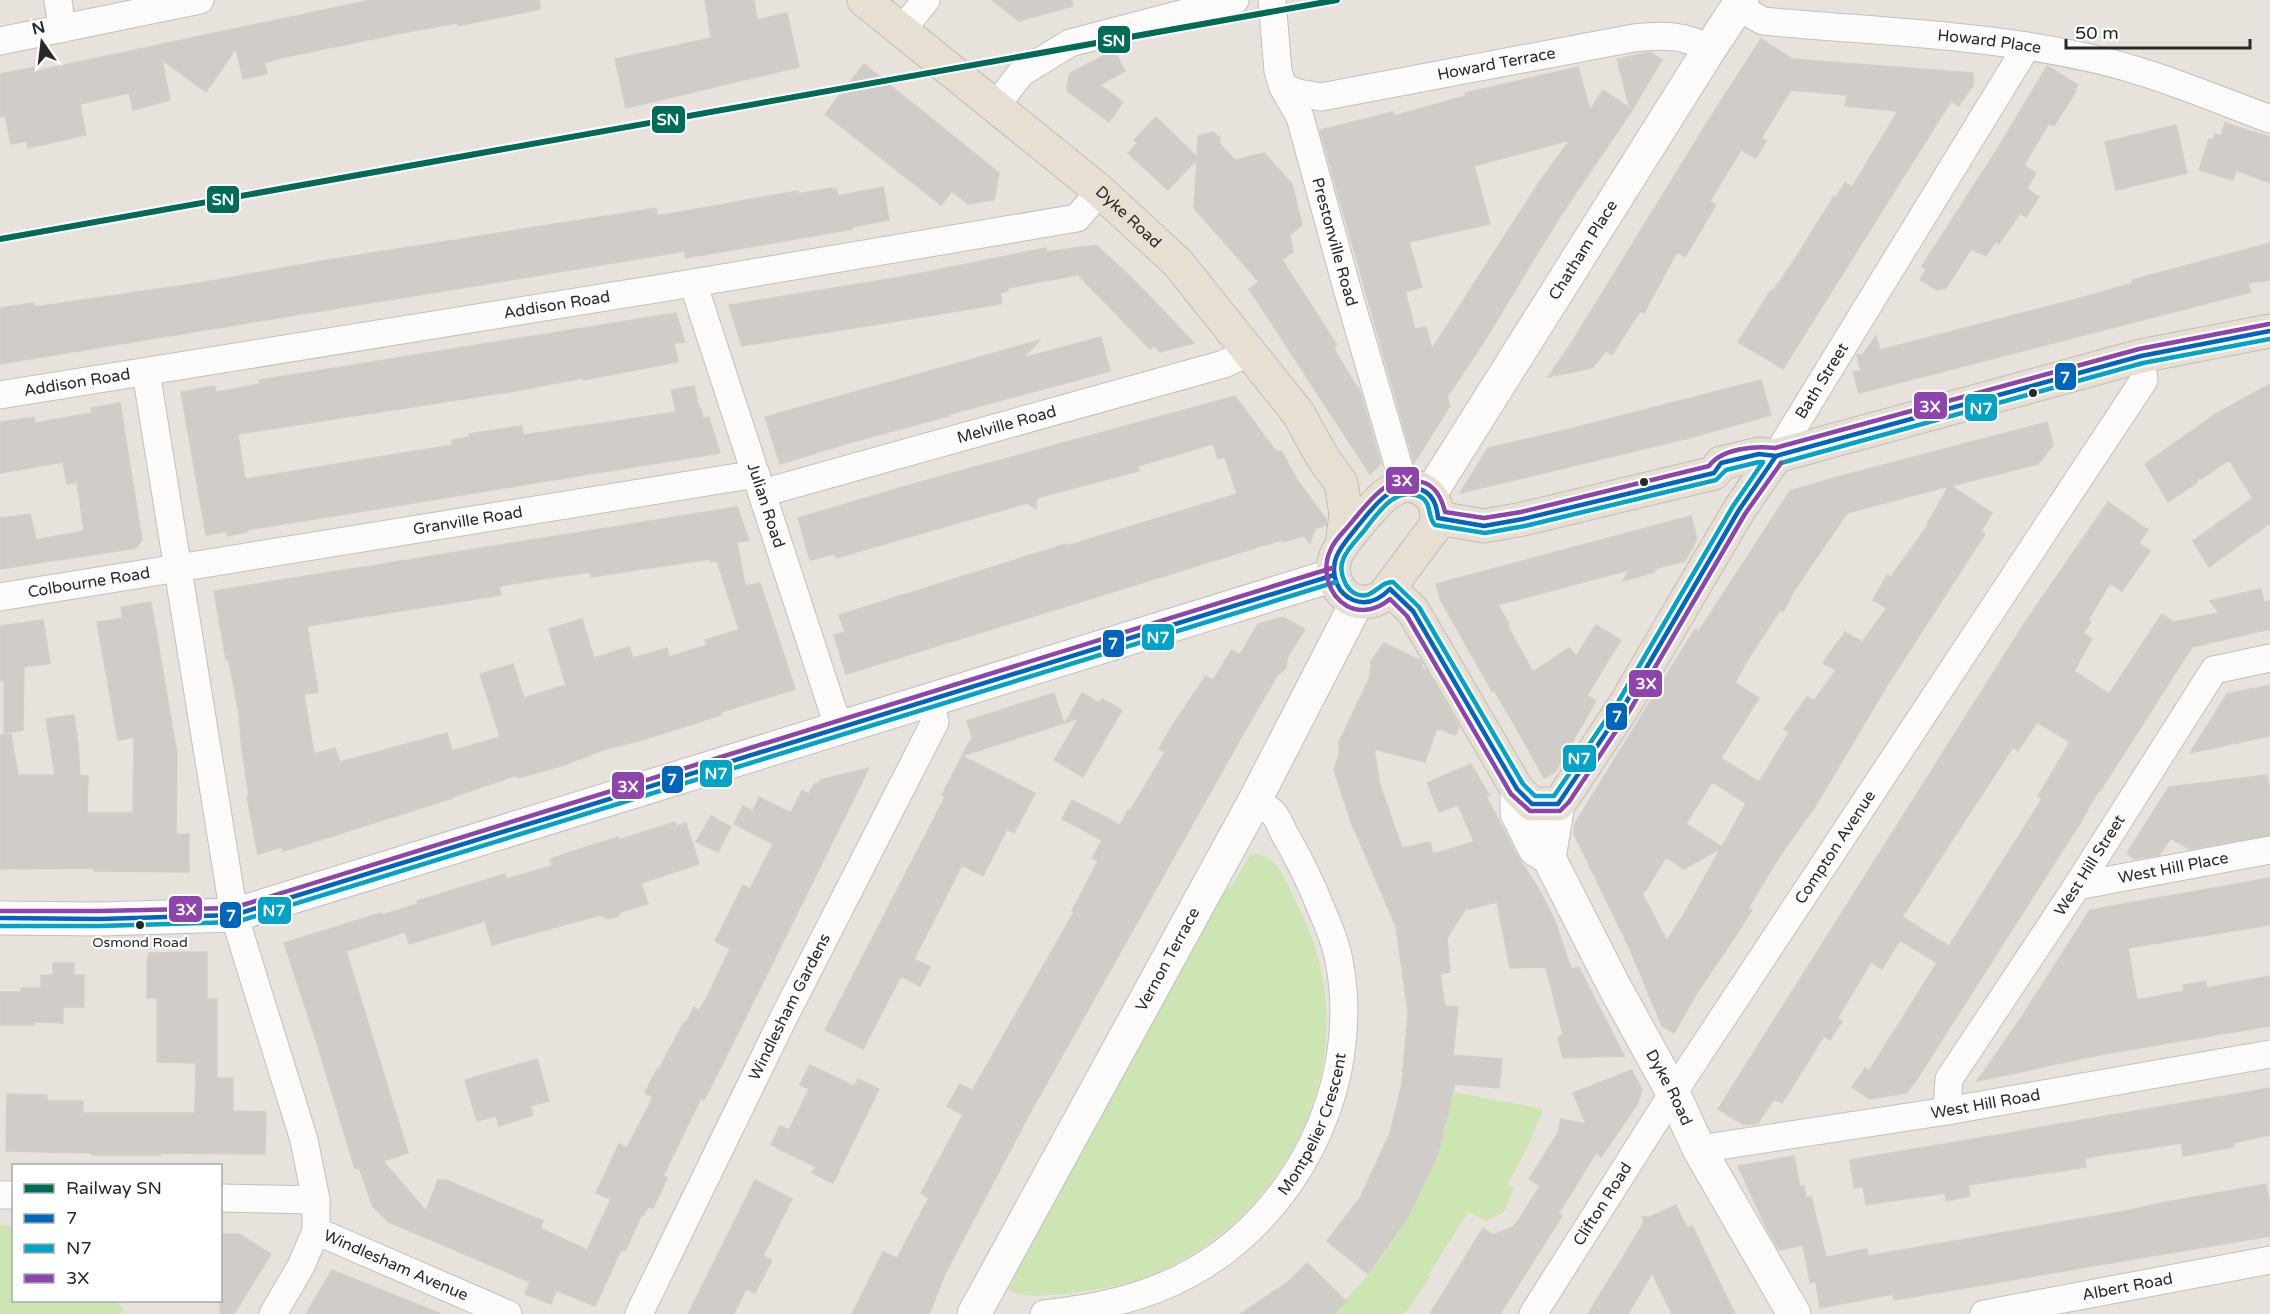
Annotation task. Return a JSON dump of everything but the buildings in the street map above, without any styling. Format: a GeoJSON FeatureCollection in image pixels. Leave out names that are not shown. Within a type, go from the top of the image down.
{"type":"FeatureCollection","features":[{"type":"Feature","properties":{"kind":"main road","name":"Dyke Road"},"geometry":{"type":"LineString","coordinates":[[864,0],[1100,191],[1178,263],[1298,413],[1323,458],[1341,483],[1346,514],[1338,560]]}},
{"type":"Feature","properties":{"kind":"main road","name":"Chatham Place"},"geometry":{"type":"LineString","coordinates":[[1414,498],[1740,3]]}},
{"type":"Feature","properties":{"kind":"main road"},"geometry":{"type":"LineString","coordinates":[[1341,483],[1361,490],[1414,498],[1484,526],[1714,473],[1721,463],[1759,454],[1776,456],[2141,356],[2270,331]]}},
{"type":"Feature","properties":{"kind":"main road","name":"Bath Street"},"geometry":{"type":"LineString","coordinates":[[1558,804],[1624,706],[1738,510],[1776,456]]}},
{"type":"Feature","properties":{"kind":"main road"},"geometry":{"type":"LineString","coordinates":[[1714,473],[1734,488],[1738,510]]}},
{"type":"Feature","properties":{"kind":"main road"},"geometry":{"type":"LineString","coordinates":[[0,918],[100,919],[234,915],[930,701],[1338,560],[1414,498]]}},
{"type":"Feature","properties":{"kind":"main road"},"geometry":{"type":"LineString","coordinates":[[1338,560],[1339,588],[1349,599],[1357,602],[1373,602],[1390,589],[1434,528],[1414,498]]}},
{"type":"Feature","properties":{"kind":"main road","name":"Dyke Road"},"geometry":{"type":"LineString","coordinates":[[1390,589],[1413,611],[1517,789],[1532,804],[1558,804]]}},
{"type":"Feature","properties":{"kind":"main road","name":"Vernon Terrace"},"geometry":{"type":"LineString","coordinates":[[974,1314],[1254,802],[1357,602]]}},
{"type":"Feature","properties":{"kind":"main road","name":"Dyke Road"},"geometry":{"type":"LineString","coordinates":[[1517,789],[1517,813],[1534,849],[1549,858],[1613,984],[1673,1093],[1699,1149],[1794,1314]]}},
{"type":"Feature","properties":{"kind":"main road"},"geometry":{"type":"LineString","coordinates":[[1549,858],[1558,804]]}},
{"type":"Feature","properties":{"kind":"street"},"geometry":{"type":"LineString","coordinates":[[58,0],[62,29]]}},
{"type":"Feature","properties":{"kind":"street"},"geometry":{"type":"LineString","coordinates":[[0,41],[200,0]]}},
{"type":"Feature","properties":{"kind":"street"},"geometry":{"type":"LineString","coordinates":[[901,31],[926,0]]}},
{"type":"Feature","properties":{"kind":"street"},"geometry":{"type":"LineString","coordinates":[[994,107],[1021,73],[1070,43],[1235,0]]}},
{"type":"Feature","properties":{"kind":"street","name":"Prestonville Road"},"geometry":{"type":"LineString","coordinates":[[1272,0],[1278,71],[1283,87],[1300,117],[1346,285],[1414,498]]}},
{"type":"Feature","properties":{"kind":"street","name":"Howard Place"},"geometry":{"type":"LineString","coordinates":[[1740,3],[1763,21],[1925,33],[2027,46],[2107,62],[2168,81],[2270,119]]}},
{"type":"Feature","properties":{"kind":"street","name":"Howard Terrace"},"geometry":{"type":"LineString","coordinates":[[1283,87],[1298,93],[1321,97],[1645,37],[1674,36],[1697,41],[1709,50]]}},
{"type":"Feature","properties":{"kind":"street","name":"Bath Street"},"geometry":{"type":"LineString","coordinates":[[1776,456],[2027,46]]}},
{"type":"Feature","properties":{"kind":"street","name":"Addison Road"},"geometry":{"type":"LineString","coordinates":[[0,395],[693,283],[1077,218],[1100,191]]}},
{"type":"Feature","properties":{"kind":"street","name":"Julian Road"},"geometry":{"type":"LineString","coordinates":[[693,283],[839,729]]}},
{"type":"Feature","properties":{"kind":"street","name":"Melville Road"},"geometry":{"type":"LineString","coordinates":[[759,483],[1224,364],[1249,352]]}},
{"type":"Feature","properties":{"kind":"street","name":"Compton Avenue"},"geometry":{"type":"LineString","coordinates":[[1673,1093],[2144,380],[2141,356]]}},
{"type":"Feature","properties":{"kind":"street"},"geometry":{"type":"LineString","coordinates":[[146,372],[234,915],[304,1140],[316,1200],[316,1232],[301,1266],[273,1314]]}},
{"type":"Feature","properties":{"kind":"street","name":"Granville Road"},"geometry":{"type":"LineString","coordinates":[[179,569],[759,483]]}},
{"type":"Feature","properties":{"kind":"street","name":"Colbourne Road"},"geometry":{"type":"LineString","coordinates":[[0,597],[179,569]]}},
{"type":"Feature","properties":{"kind":"street","name":"West Hill Street"},"geometry":{"type":"LineString","coordinates":[[1947,1111],[1949,1079],[2077,886],[2214,670],[2270,658]]}},
{"type":"Feature","properties":{"kind":"street","name":"Windlesham Gardens"},"geometry":{"type":"LineString","coordinates":[[639,1314],[778,1029],[935,722],[930,701]]}},
{"type":"Feature","properties":{"kind":"street","name":"Montpelier Crescent"},"geometry":{"type":"LineString","coordinates":[[1044,1314],[1112,1305],[1164,1286],[1215,1258],[1247,1233],[1277,1200],[1308,1153],[1322,1122],[1332,1092],[1342,1045],[1344,995],[1340,963],[1330,931],[1303,864],[1274,813],[1254,802]]}},
{"type":"Feature","properties":{"kind":"street","name":"West Hill Place"},"geometry":{"type":"LineString","coordinates":[[2077,886],[2270,850]]}},
{"type":"Feature","properties":{"kind":"street","name":"West Hill Road"},"geometry":{"type":"LineString","coordinates":[[1699,1149],[1947,1111],[2270,1054]]}},
{"type":"Feature","properties":{"kind":"street","name":"Clifton Road"},"geometry":{"type":"LineString","coordinates":[[1533,1314],[1673,1093]]}},
{"type":"Feature","properties":{"kind":"street"},"geometry":{"type":"LineString","coordinates":[[222,1198],[316,1200]]}},
{"type":"Feature","properties":{"kind":"street","name":"Windlesham Avenue"},"geometry":{"type":"LineString","coordinates":[[316,1232],[508,1314]]}},
{"type":"Feature","properties":{"kind":"street","name":"Albert Road"},"geometry":{"type":"LineString","coordinates":[[1984,1314],[2066,1306],[2270,1260]]}},
{"type":"Feature","properties":{"kind":"green space"},"geometry":{"type":"Polygon","coordinates":[[[1250,855],[1270,859],[1276,865],[1298,906],[1319,960],[1326,1014],[1322,1068],[1307,1120],[1282,1167],[1247,1210],[1204,1246],[1154,1274],[1124,1284],[1055,1295],[1036,1296],[1011,1291],[1005,1287],[1210,907],[1234,882],[1250,855]]]}},
{"type":"Feature","properties":{"kind":"green space"},"geometry":{"type":"Polygon","coordinates":[[[1453,1092],[1543,1109],[1527,1149],[1507,1185],[1514,1188],[1504,1212],[1487,1221],[1468,1212],[1428,1275],[1430,1277],[1405,1314],[1330,1314],[1378,1262],[1416,1202],[1439,1151],[1453,1092]]]}},
{"type":"Feature","properties":{"kind":"green space"},"geometry":{"type":"Polygon","coordinates":[[[0,1225],[12,1226],[12,1302],[115,1302],[125,1309],[121,1314],[0,1314],[0,1225]]]}},
{"type":"Feature","properties":{"kind":"rail line","name":"SN"},"geometry":{"type":"LineString","coordinates":[[0,239],[1337,0]]}},
{"type":"Feature","properties":{"kind":"transit line","name":"3X"},"geometry":{"type":"LineString","coordinates":[[1781,463],[1745,514],[1630,710],[1569,802],[1560,811],[1530,811],[1511,794],[1407,616],[1390,599],[1370,609],[1358,610],[1340,601],[1328,581],[1328,557],[1335,542],[1373,497],[1401,480],[1413,480],[1429,485],[1438,494],[1445,512],[1484,518],[1521,512],[1709,466],[1722,455],[1730,452],[1758,447],[1775,448],[2139,349],[2269,324]]}},
{"type":"Feature","properties":{"kind":"transit line","name":"7"},"geometry":{"type":"LineString","coordinates":[[1776,456],[2141,356],[2270,331]]}},
{"type":"Feature","properties":{"kind":"transit line","name":"N7"},"geometry":{"type":"LineString","coordinates":[[1781,463],[2143,363],[2270,339]]}},
{"type":"Feature","properties":{"kind":"transit line","name":"7"},"geometry":{"type":"LineString","coordinates":[[1759,454],[1776,456],[1739,510],[1624,706],[1558,804],[1532,804],[1517,789],[1413,611],[1390,589],[1373,600],[1363,602],[1353,600],[1340,589],[1334,575],[1335,560],[1347,540],[1376,504],[1400,488],[1409,487],[1428,493],[1435,504],[1438,518],[1484,526],[1523,519],[1714,473],[1721,463],[1759,454]]}},
{"type":"Feature","properties":{"kind":"transit line","name":"N7"},"geometry":{"type":"LineString","coordinates":[[1759,462],[1763,462],[1733,506],[1618,702],[1554,796],[1535,796],[1523,784],[1419,607],[1393,582],[1384,584],[1367,595],[1356,594],[1347,586],[1342,573],[1341,566],[1349,549],[1380,510],[1395,498],[1403,495],[1412,494],[1421,497],[1427,503],[1435,525],[1485,533],[1525,526],[1716,480],[1726,470],[1759,462]]}},
{"type":"Feature","properties":{"kind":"transit line","name":"3X"},"geometry":{"type":"LineString","coordinates":[[0,911],[233,908],[1332,568]]}},
{"type":"Feature","properties":{"kind":"transit line","name":"7"},"geometry":{"type":"LineString","coordinates":[[0,918],[100,919],[234,915],[1334,575]]}},
{"type":"Feature","properties":{"kind":"transit line","name":"N7"},"geometry":{"type":"LineString","coordinates":[[0,926],[236,922],[1336,582]]}},
{"type":"Feature","properties":{"kind":"place","name":"Osmond Road"},"geometry":{"type":"Point","coordinates":[140,925]}}]}
